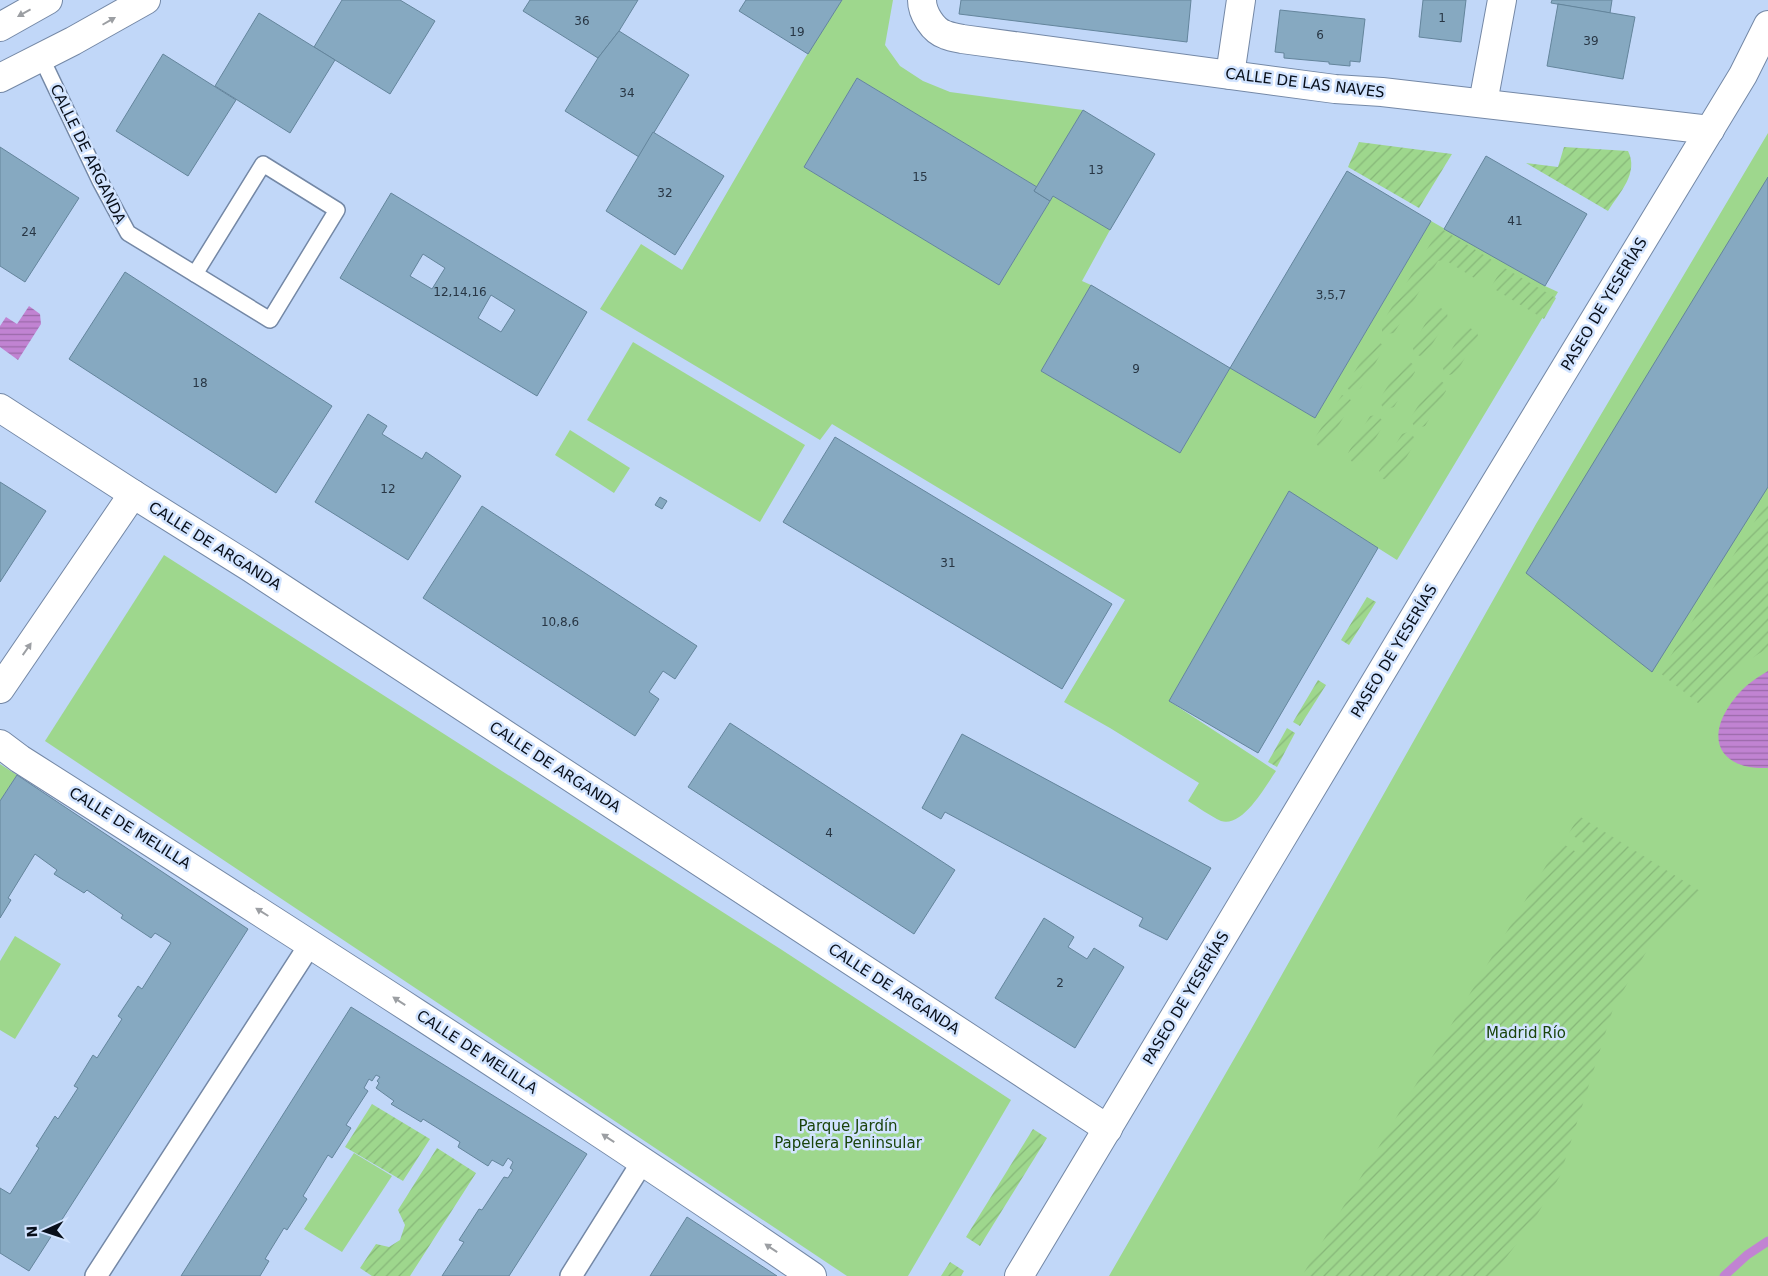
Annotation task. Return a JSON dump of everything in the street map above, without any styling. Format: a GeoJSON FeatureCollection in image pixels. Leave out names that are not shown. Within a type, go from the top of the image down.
{"type":"FeatureCollection","features":[{"type":"Feature","properties":{"kind":"street"},"geometry":{"type":"LineString","coordinates":[[0,27],[48,0]]}},
{"type":"Feature","properties":{"kind":"street"},"geometry":{"type":"LineString","coordinates":[[0,78],[73,42],[146,0]]}},
{"type":"Feature","properties":{"kind":"street","name":"CALLE DE LAS NAVES"},"geometry":{"type":"LineString","coordinates":[[922,0],[922,6],[930,23],[944,35],[962,39],[1335,89],[1483,103],[1710,130]]}},
{"type":"Feature","properties":{"kind":"street"},"geometry":{"type":"LineString","coordinates":[[1230,75],[1241,0]]}},
{"type":"Feature","properties":{"kind":"street"},"geometry":{"type":"LineString","coordinates":[[1483,103],[1502,0]]}},
{"type":"Feature","properties":{"kind":"street","name":"PASEO DE YESERÍAS"},"geometry":{"type":"LineString","coordinates":[[1019,1276],[1430,590],[1743,75],[1768,25]]}},
{"type":"Feature","properties":{"kind":"street","name":"CALLE DE ARGANDA"},"geometry":{"type":"LineString","coordinates":[[0,408],[251,568],[1108,1129]]}},
{"type":"Feature","properties":{"kind":"street"},"geometry":{"type":"LineString","coordinates":[[0,689],[133,494]]}},
{"type":"Feature","properties":{"kind":"street","name":"CALLE DE MELILLA"},"geometry":{"type":"LineString","coordinates":[[0,744],[28,764],[311,943],[643,1161],[812,1276]]}},
{"type":"Feature","properties":{"kind":"street"},"geometry":{"type":"LineString","coordinates":[[96,1276],[311,943]]}},
{"type":"Feature","properties":{"kind":"street"},"geometry":{"type":"LineString","coordinates":[[571,1276],[643,1161]]}},
{"type":"Feature","properties":{"kind":"lane","name":"CALLE DE ARGANDA"},"geometry":{"type":"LineString","coordinates":[[41,57],[100,182],[128,233],[270,320],[337,210],[263,164],[196,274]]}},
{"type":"Feature","properties":{"kind":"green space"},"geometry":{"type":"Polygon","coordinates":[[[842,0],[893,0],[885,45],[900,66],[923,81],[950,92],[1083,110],[1037,187],[857,78],[804,167],[999,285],[1053,196],[1110,230],[1082,281],[1091,285],[1041,371],[1180,453],[1230,368],[1315,418],[1431,221],[1558,292],[1397,560],[1289,492],[1169,701],[1276,771],[1253,804],[1237,818],[1221,821],[1188,801],[1199,783],[1064,702],[1125,600],[832,424],[820,440],[600,309],[641,244],[682,270],[805,58],[842,0]]]}},
{"type":"Feature","properties":{"kind":"green space","name":"Madrid Río"},"geometry":{"type":"Polygon","coordinates":[[[1768,133],[1768,1276],[1109,1276],[1249,1033],[1536,524],[1768,133]]]}},
{"type":"Feature","properties":{"kind":"green space"},"geometry":{"type":"Polygon","coordinates":[[[1359,142],[1452,154],[1419,208],[1348,167],[1359,142]]]}},
{"type":"Feature","properties":{"kind":"green space"},"geometry":{"type":"Polygon","coordinates":[[[1564,147],[1628,151],[1631,159],[1630,175],[1608,211],[1526,163],[1558,167],[1564,147]]]}},
{"type":"Feature","properties":{"kind":"green space"},"geometry":{"type":"Polygon","coordinates":[[[1440,228],[1492,260],[1479,281],[1445,260],[1438,261],[1394,333],[1386,334],[1382,332],[1382,323],[1440,228]]]}},
{"type":"Feature","properties":{"kind":"green space"},"geometry":{"type":"Polygon","coordinates":[[[1503,267],[1556,298],[1544,319],[1491,287],[1503,267]]]}},
{"type":"Feature","properties":{"kind":"green space"},"geometry":{"type":"Polygon","coordinates":[[[1441,308],[1447,313],[1448,319],[1426,354],[1420,356],[1415,354],[1412,346],[1434,309],[1441,308]]]}},
{"type":"Feature","properties":{"kind":"green space"},"geometry":{"type":"Polygon","coordinates":[[[1464,328],[1470,328],[1477,332],[1478,336],[1456,373],[1445,374],[1442,366],[1464,328]]]}},
{"type":"Feature","properties":{"kind":"green space"},"geometry":{"type":"Polygon","coordinates":[[[1374,341],[1384,346],[1383,350],[1361,388],[1353,392],[1346,385],[1374,341]]]}},
{"type":"Feature","properties":{"kind":"green space"},"geometry":{"type":"Polygon","coordinates":[[[633,342],[805,445],[760,522],[587,420],[633,342]]]}},
{"type":"Feature","properties":{"kind":"green space"},"geometry":{"type":"Polygon","coordinates":[[[1409,361],[1415,366],[1415,372],[1394,407],[1383,408],[1379,400],[1402,363],[1409,361]]]}},
{"type":"Feature","properties":{"kind":"green space"},"geometry":{"type":"Polygon","coordinates":[[[1440,380],[1446,385],[1446,391],[1425,426],[1418,428],[1414,426],[1410,419],[1433,381],[1440,380]]]}},
{"type":"Feature","properties":{"kind":"green space"},"geometry":{"type":"Polygon","coordinates":[[[1342,395],[1352,401],[1349,408],[1327,445],[1318,446],[1314,440],[1342,395]]]}},
{"type":"Feature","properties":{"kind":"green space"},"geometry":{"type":"Polygon","coordinates":[[[1377,415],[1382,420],[1383,426],[1362,461],[1355,463],[1351,461],[1348,453],[1370,416],[1377,415]]]}},
{"type":"Feature","properties":{"kind":"green space"},"geometry":{"type":"Polygon","coordinates":[[[570,430],[630,468],[614,493],[555,455],[570,430]]]}},
{"type":"Feature","properties":{"kind":"green space"},"geometry":{"type":"Polygon","coordinates":[[[1408,432],[1414,437],[1415,443],[1394,478],[1391,480],[1383,479],[1379,471],[1402,434],[1408,432]]]}},
{"type":"Feature","properties":{"kind":"green space"},"geometry":{"type":"Polygon","coordinates":[[[1768,500],[1768,648],[1732,674],[1703,707],[1660,673],[1768,500]]]}},
{"type":"Feature","properties":{"kind":"green space","name":"Parque Jardín Papelera Peninsular"},"geometry":{"type":"Polygon","coordinates":[[[164,555],[782,950],[1011,1100],[908,1276],[847,1276],[45,741],[164,555]]]}},
{"type":"Feature","properties":{"kind":"green space"},"geometry":{"type":"Polygon","coordinates":[[[1367,597],[1376,602],[1349,645],[1341,640],[1367,597]]]}},
{"type":"Feature","properties":{"kind":"green space"},"geometry":{"type":"Polygon","coordinates":[[[1318,680],[1326,685],[1300,726],[1293,722],[1318,680]]]}},
{"type":"Feature","properties":{"kind":"green space"},"geometry":{"type":"Polygon","coordinates":[[[1287,728],[1295,733],[1277,767],[1268,762],[1287,728]]]}},
{"type":"Feature","properties":{"kind":"green space"},"geometry":{"type":"Polygon","coordinates":[[[0,764],[17,775],[0,801],[0,764]]]}},
{"type":"Feature","properties":{"kind":"green space"},"geometry":{"type":"Polygon","coordinates":[[[1579,816],[1700,891],[1657,934],[1614,1006],[1560,1176],[1531,1225],[1492,1276],[1302,1276],[1560,842],[1578,853],[1584,843],[1569,833],[1579,816]]]}},
{"type":"Feature","properties":{"kind":"green space"},"geometry":{"type":"Polygon","coordinates":[[[15,936],[61,964],[15,1039],[0,1030],[0,961],[15,936]]]}},
{"type":"Feature","properties":{"kind":"green space"},"geometry":{"type":"Polygon","coordinates":[[[372,1104],[430,1139],[403,1181],[345,1147],[372,1104]]]}},
{"type":"Feature","properties":{"kind":"green space"},"geometry":{"type":"Polygon","coordinates":[[[1033,1129],[1047,1138],[980,1246],[966,1237],[1033,1129]]]}},
{"type":"Feature","properties":{"kind":"green space"},"geometry":{"type":"Polygon","coordinates":[[[437,1148],[476,1173],[410,1276],[372,1276],[360,1268],[376,1244],[389,1247],[400,1240],[405,1225],[398,1210],[437,1148]]]}},
{"type":"Feature","properties":{"kind":"green space"},"geometry":{"type":"Polygon","coordinates":[[[354,1153],[392,1176],[342,1252],[304,1229],[354,1153]]]}},
{"type":"Feature","properties":{"kind":"green space"},"geometry":{"type":"Polygon","coordinates":[[[950,1262],[964,1271],[961,1276],[941,1276],[950,1262]]]}},
{"type":"Feature","properties":{"kind":"shaded area"},"geometry":{"type":"Polygon","coordinates":[[[29,306],[40,314],[41,324],[18,360],[0,347],[0,326],[6,317],[17,324],[29,306]]]}},
{"type":"Feature","properties":{"kind":"shaded area"},"geometry":{"type":"Polygon","coordinates":[[[1768,671],[1768,768],[1751,767],[1737,763],[1727,757],[1721,748],[1718,737],[1720,725],[1725,712],[1739,694],[1750,683],[1768,671]]]}},
{"type":"Feature","properties":{"kind":"building"},"geometry":{"type":"Polygon","coordinates":[[[342,0],[400,0],[435,21],[390,94],[314,47],[342,0]]]}},
{"type":"Feature","properties":{"kind":"building"},"geometry":{"type":"Polygon","coordinates":[[[530,0],[638,0],[619,31],[598,58],[523,11],[530,0]]]}},
{"type":"Feature","properties":{"kind":"building"},"geometry":{"type":"Polygon","coordinates":[[[746,0],[842,0],[808,54],[739,11],[746,0]]]}},
{"type":"Feature","properties":{"kind":"building"},"geometry":{"type":"Polygon","coordinates":[[[961,0],[1191,0],[1187,42],[959,14],[961,0]]]}},
{"type":"Feature","properties":{"kind":"building"},"geometry":{"type":"Polygon","coordinates":[[[1423,0],[1466,0],[1461,42],[1419,37],[1423,0]]]}},
{"type":"Feature","properties":{"kind":"building"},"geometry":{"type":"Polygon","coordinates":[[[1552,0],[1612,0],[1610,13],[1551,3],[1552,0]]]}},
{"type":"Feature","properties":{"kind":"building"},"geometry":{"type":"Polygon","coordinates":[[[1558,4],[1635,17],[1623,79],[1547,66],[1558,4]]]}},
{"type":"Feature","properties":{"kind":"building"},"geometry":{"type":"Polygon","coordinates":[[[1280,10],[1365,19],[1360,62],[1350,61],[1350,66],[1284,58],[1284,53],[1275,52],[1280,10]]]}},
{"type":"Feature","properties":{"kind":"building"},"geometry":{"type":"Polygon","coordinates":[[[259,13],[335,60],[290,133],[215,86],[259,13]]]}},
{"type":"Feature","properties":{"kind":"building"},"geometry":{"type":"Polygon","coordinates":[[[619,31],[689,75],[639,157],[565,111],[598,58],[619,31]]]}},
{"type":"Feature","properties":{"kind":"building"},"geometry":{"type":"Polygon","coordinates":[[[163,54],[236,100],[188,176],[116,131],[163,54]]]}},
{"type":"Feature","properties":{"kind":"building"},"geometry":{"type":"Polygon","coordinates":[[[857,78],[1037,187],[1034,191],[1050,201],[999,285],[804,167],[857,78]]]}},
{"type":"Feature","properties":{"kind":"building"},"geometry":{"type":"Polygon","coordinates":[[[1083,110],[1155,154],[1110,230],[1053,196],[1050,201],[1034,191],[1083,110]]]}},
{"type":"Feature","properties":{"kind":"building"},"geometry":{"type":"Polygon","coordinates":[[[653,132],[724,176],[675,255],[606,211],[653,132]]]}},
{"type":"Feature","properties":{"kind":"building"},"geometry":{"type":"Polygon","coordinates":[[[0,147],[79,198],[25,282],[0,266],[0,147]]]}},
{"type":"Feature","properties":{"kind":"building"},"geometry":{"type":"Polygon","coordinates":[[[1486,156],[1587,214],[1545,286],[1444,229],[1486,156]]]}},
{"type":"Feature","properties":{"kind":"building"},"geometry":{"type":"Polygon","coordinates":[[[1347,171],[1431,221],[1315,418],[1230,368],[1347,171]]]}},
{"type":"Feature","properties":{"kind":"building"},"geometry":{"type":"Polygon","coordinates":[[[1768,177],[1768,487],[1652,672],[1526,573],[1768,177]]]}},
{"type":"Feature","properties":{"kind":"building"},"geometry":{"type":"Polygon","coordinates":[[[391,193],[587,312],[537,396],[340,278],[391,193]],[[423,254],[410,276],[432,289],[445,268],[423,254]],[[491,295],[478,318],[501,332],[515,310],[491,295]]]}},
{"type":"Feature","properties":{"kind":"building"},"geometry":{"type":"Polygon","coordinates":[[[125,272],[332,406],[276,493],[69,359],[125,272]]]}},
{"type":"Feature","properties":{"kind":"building"},"geometry":{"type":"Polygon","coordinates":[[[1091,285],[1230,368],[1180,453],[1041,371],[1091,285]]]}},
{"type":"Feature","properties":{"kind":"building"},"geometry":{"type":"Polygon","coordinates":[[[368,414],[387,426],[382,434],[422,459],[426,452],[461,476],[408,560],[315,502],[368,414]]]}},
{"type":"Feature","properties":{"kind":"building"},"geometry":{"type":"Polygon","coordinates":[[[835,437],[1112,604],[1062,689],[783,522],[835,437]]]}},
{"type":"Feature","properties":{"kind":"building"},"geometry":{"type":"Polygon","coordinates":[[[0,482],[46,511],[0,582],[0,482]]]}},
{"type":"Feature","properties":{"kind":"building"},"geometry":{"type":"Polygon","coordinates":[[[1289,491],[1378,548],[1258,753],[1169,701],[1289,491]]]}},
{"type":"Feature","properties":{"kind":"building"},"geometry":{"type":"Polygon","coordinates":[[[660,497],[667,501],[662,509],[655,505],[660,497]]]}},
{"type":"Feature","properties":{"kind":"building"},"geometry":{"type":"Polygon","coordinates":[[[482,506],[697,646],[675,679],[663,671],[649,692],[659,699],[635,736],[423,598],[482,506]]]}},
{"type":"Feature","properties":{"kind":"building"},"geometry":{"type":"Polygon","coordinates":[[[730,723],[955,870],[914,934],[688,787],[730,723]]]}},
{"type":"Feature","properties":{"kind":"building"},"geometry":{"type":"Polygon","coordinates":[[[962,734],[1211,868],[1167,940],[1139,926],[1143,918],[945,812],[941,819],[922,808],[962,734]]]}},
{"type":"Feature","properties":{"kind":"building"},"geometry":{"type":"Polygon","coordinates":[[[17,775],[248,929],[29,1271],[0,1253],[0,1188],[10,1194],[39,1148],[36,1146],[55,1116],[58,1119],[78,1088],[74,1086],[93,1055],[97,1058],[122,1019],[118,1016],[138,986],[142,989],[171,943],[155,933],[151,938],[121,918],[123,915],[87,890],[84,893],[54,874],[57,870],[35,854],[8,898],[11,900],[0,918],[0,801],[17,775]]]}},
{"type":"Feature","properties":{"kind":"building"},"geometry":{"type":"Polygon","coordinates":[[[1044,918],[1074,937],[1068,947],[1087,959],[1094,948],[1124,967],[1075,1048],[995,998],[1044,918]]]}},
{"type":"Feature","properties":{"kind":"building"},"geometry":{"type":"Polygon","coordinates":[[[351,1007],[587,1154],[509,1276],[442,1276],[464,1242],[459,1240],[479,1209],[482,1210],[504,1177],[508,1178],[513,1170],[510,1168],[513,1162],[508,1158],[503,1166],[492,1160],[488,1166],[458,1147],[460,1142],[423,1119],[421,1122],[391,1104],[394,1101],[376,1088],[380,1077],[376,1075],[372,1081],[369,1079],[364,1088],[368,1091],[346,1125],[351,1128],[332,1158],[328,1155],[303,1196],[307,1199],[287,1230],[284,1228],[265,1259],[269,1261],[260,1276],[181,1276],[351,1007]]]}},
{"type":"Feature","properties":{"kind":"building"},"geometry":{"type":"Polygon","coordinates":[[[687,1217],[777,1276],[650,1276],[687,1217]]]}},
{"type":"Feature","properties":{"kind":"waterway"},"geometry":{"type":"LineString","coordinates":[[1724,1276],[1747,1255],[1768,1241]]}}]}
